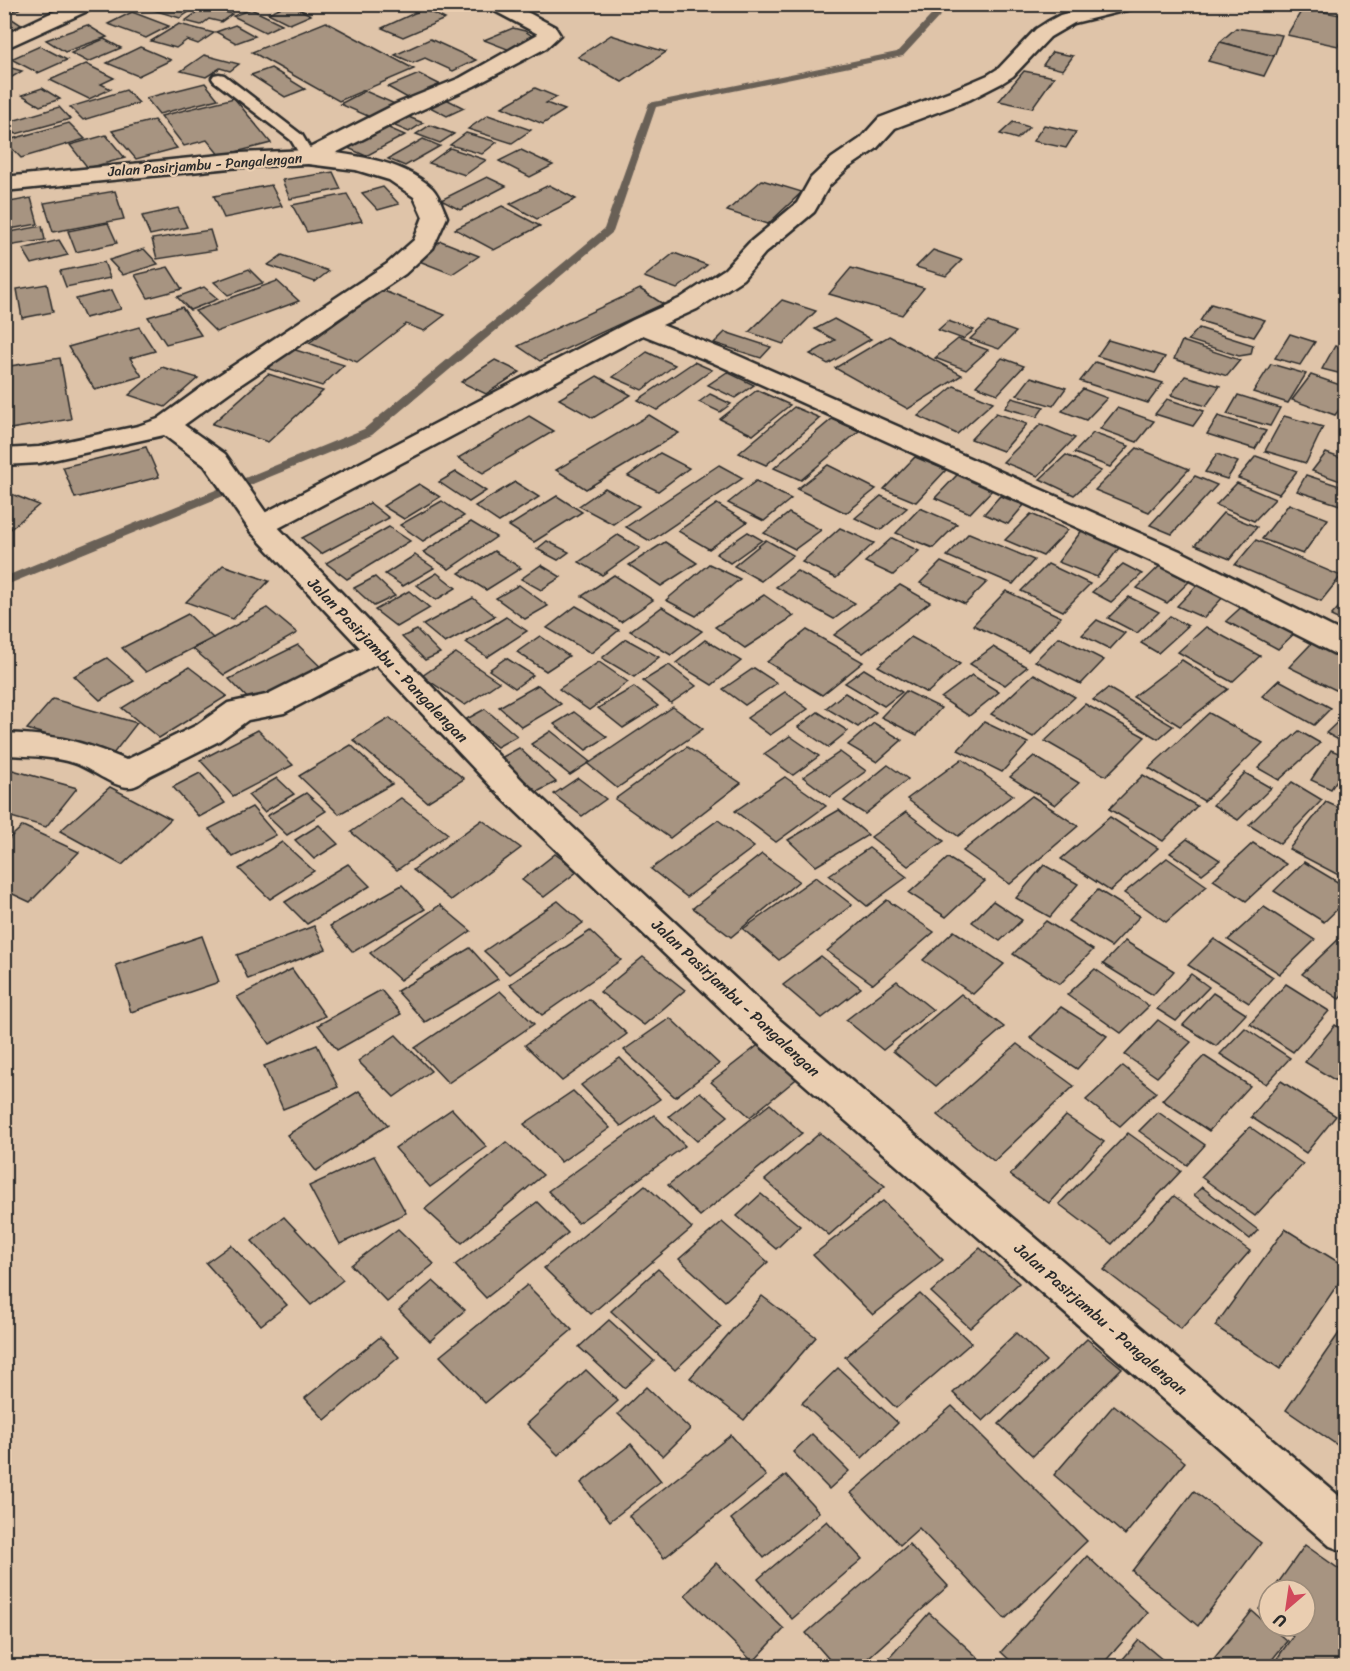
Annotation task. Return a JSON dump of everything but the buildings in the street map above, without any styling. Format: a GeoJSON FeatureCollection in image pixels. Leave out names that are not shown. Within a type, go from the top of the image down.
{"type":"FeatureCollection","features":[{"type":"Feature","properties":{"kind":"street"},"geometry":{"type":"LineString","coordinates":[[4,44],[87,4]]}},
{"type":"Feature","properties":{"kind":"street"},"geometry":{"type":"LineString","coordinates":[[309,157],[404,109],[467,82],[539,44],[550,35],[549,31],[496,4]]}},
{"type":"Feature","properties":{"kind":"street"},"geometry":{"type":"LineString","coordinates":[[257,520],[642,325],[688,304],[734,274],[757,248],[806,207],[819,183],[840,163],[868,144],[887,123],[962,95],[1006,72],[1043,33],[1054,26],[1067,20],[1128,4]]}},
{"type":"Feature","properties":{"kind":"street","name":"Jalan Pasirjambu - Pangalengan"},"geometry":{"type":"LineString","coordinates":[[4,184],[240,160],[309,157],[359,164],[397,175],[424,193],[435,217],[425,243],[396,269],[222,384],[167,425],[145,433],[39,455],[4,457]]}},
{"type":"Feature","properties":{"kind":"street"},"geometry":{"type":"LineString","coordinates":[[642,325],[723,358],[1170,558],[1346,647]]}},
{"type":"Feature","properties":{"kind":"street","name":"Jalan Pasirjambu - Pangalengan"},"geometry":{"type":"LineString","coordinates":[[167,425],[215,460],[257,520],[378,651],[512,789],[768,1031],[1346,1531]]}},
{"type":"Feature","properties":{"kind":"street"},"geometry":{"type":"LineString","coordinates":[[4,744],[45,746],[81,753],[129,775],[138,768],[208,733],[239,711],[273,705],[378,651]]}},
{"type":"Feature","properties":{"kind":"lane"},"geometry":{"type":"LineString","coordinates":[[219,78],[297,138],[309,157]]}},
{"type":"Feature","properties":{"kind":"waterway"},"geometry":{"type":"LineString","coordinates":[[4,582],[368,432],[609,230],[652,105],[900,54],[947,4]]}}]}
